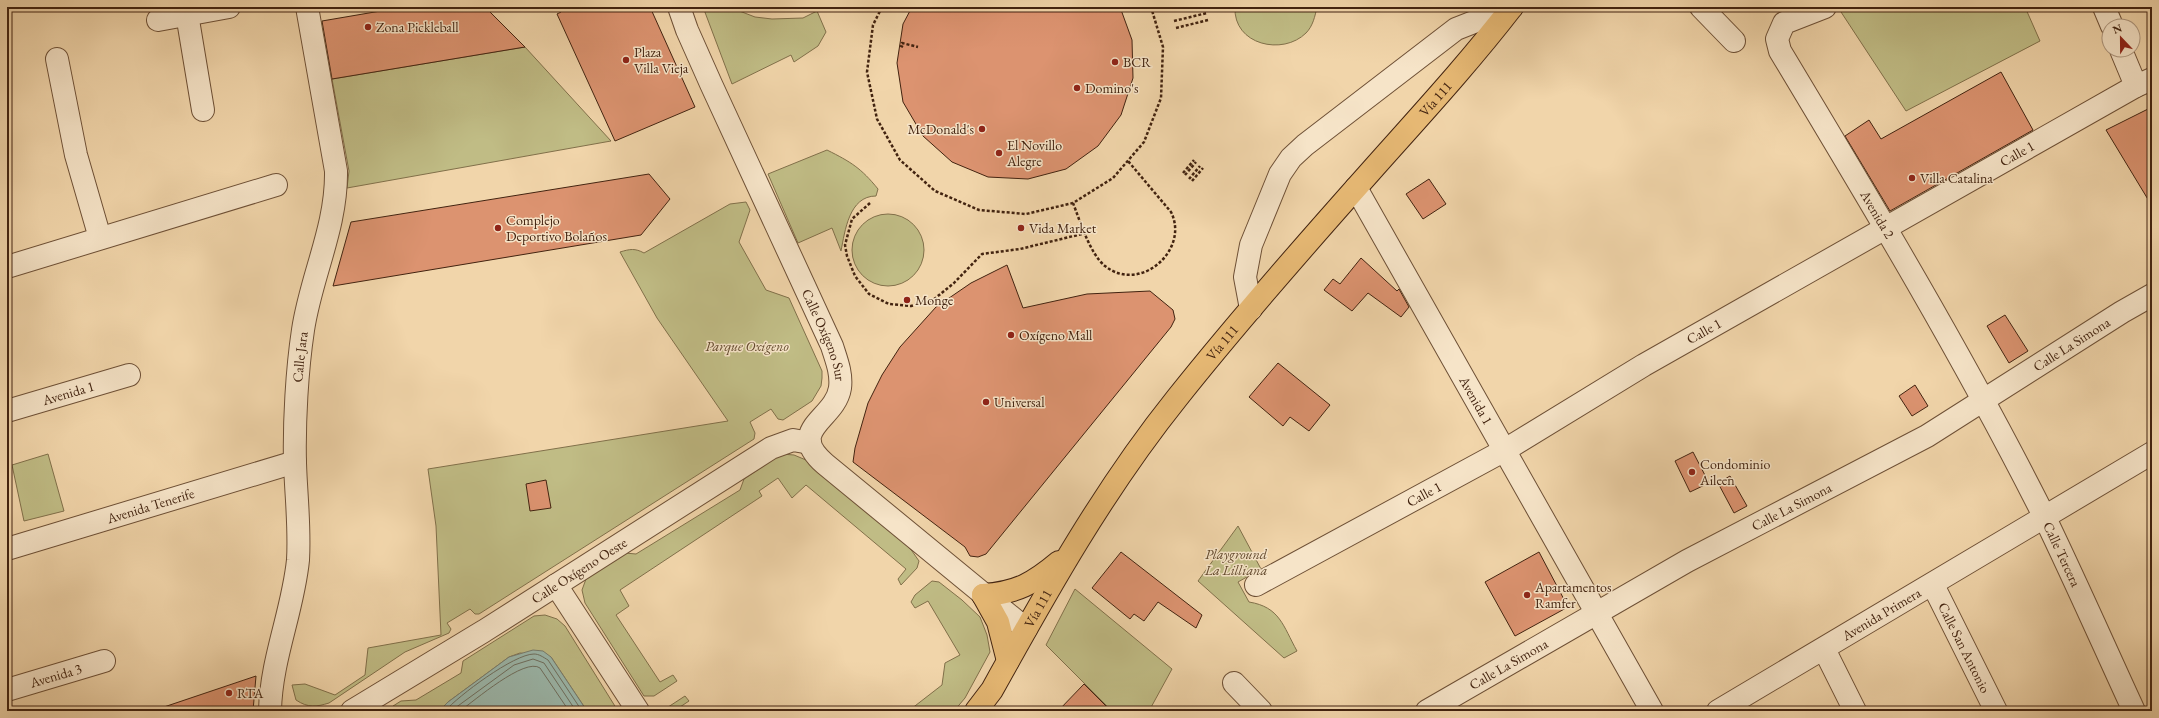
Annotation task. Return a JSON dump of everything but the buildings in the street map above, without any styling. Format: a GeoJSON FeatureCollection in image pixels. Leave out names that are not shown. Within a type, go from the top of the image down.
{"type":"FeatureCollection","features":[{"type":"Feature","properties":{"kind":"main road","name":"Vía 111"},"geometry":{"type":"LineString","coordinates":[[976,711],[992,690],[1070,552],[1098,506],[1176,399],[1251,309],[1461,69],[1512,7]]}},
{"type":"Feature","properties":{"kind":"main road"},"geometry":{"type":"LineString","coordinates":[[1008,661],[998,622],[984,595],[1001,594],[1022,588],[1040,578],[1070,552]]}},
{"type":"Feature","properties":{"kind":"street"},"geometry":{"type":"LineString","coordinates":[[158,20],[229,7]]}},
{"type":"Feature","properties":{"kind":"street","name":"Calle Jara"},"geometry":{"type":"LineString","coordinates":[[270,711],[274,672],[295,583],[297,564],[299,512],[295,462],[299,356],[303,328],[331,225],[336,193],[336,171],[307,7]]}},
{"type":"Feature","properties":{"kind":"street","name":"Calle Oxígeno Sur"},"geometry":{"type":"LineString","coordinates":[[679,7],[687,30],[711,84],[832,346],[838,363],[840,383],[837,398],[812,429],[810,443]]}},
{"type":"Feature","properties":{"kind":"street"},"geometry":{"type":"LineString","coordinates":[[1251,309],[1245,277],[1251,245],[1280,174],[1291,158],[1305,145],[1456,29],[1512,7]]}},
{"type":"Feature","properties":{"kind":"street"},"geometry":{"type":"LineString","coordinates":[[1701,7],[1734,41]]}},
{"type":"Feature","properties":{"kind":"street","name":"Avenida 2"},"geometry":{"type":"LineString","coordinates":[[1825,7],[1791,19],[1781,28],[1777,39],[1780,51],[1886,228],[1983,401]]}},
{"type":"Feature","properties":{"kind":"street"},"geometry":{"type":"LineString","coordinates":[[2104,7],[2109,18]]}},
{"type":"Feature","properties":{"kind":"street"},"geometry":{"type":"LineString","coordinates":[[187,14],[204,110]]}},
{"type":"Feature","properties":{"kind":"street"},"geometry":{"type":"LineString","coordinates":[[2127,58],[2144,83]]}},
{"type":"Feature","properties":{"kind":"street"},"geometry":{"type":"LineString","coordinates":[[57,59],[76,155],[100,238]]}},
{"type":"Feature","properties":{"kind":"street","name":"Calle 1"},"geometry":{"type":"LineString","coordinates":[[1256,584],[1505,450],[1644,365],[2144,83]]}},
{"type":"Feature","properties":{"kind":"street"},"geometry":{"type":"LineString","coordinates":[[7,267],[276,186]]}},
{"type":"Feature","properties":{"kind":"street","name":"Avenida 1"},"geometry":{"type":"LineString","coordinates":[[1356,188],[1505,450],[1595,613],[1652,711]]}},
{"type":"Feature","properties":{"kind":"street","name":"Calle La Simona"},"geometry":{"type":"LineString","coordinates":[[1427,711],[1687,561],[1928,436],[2152,295]]}},
{"type":"Feature","properties":{"kind":"street","name":"Avenida 1"},"geometry":{"type":"LineString","coordinates":[[7,411],[129,374]]}},
{"type":"Feature","properties":{"kind":"street","name":"Calle Tercera"},"geometry":{"type":"LineString","coordinates":[[1983,401],[2044,517],[2134,711]]}},
{"type":"Feature","properties":{"kind":"street","name":"Calle Oxígeno Oeste"},"geometry":{"type":"LineString","coordinates":[[352,711],[556,585],[771,448],[793,440],[810,443]]}},
{"type":"Feature","properties":{"kind":"street"},"geometry":{"type":"LineString","coordinates":[[810,443],[813,452],[819,459],[1026,629]]}},
{"type":"Feature","properties":{"kind":"street","name":"Avenida Primera"},"geometry":{"type":"LineString","coordinates":[[1718,711],[1933,585],[2044,517],[2151,458]]}},
{"type":"Feature","properties":{"kind":"street","name":"Avenida Tenerife"},"geometry":{"type":"LineString","coordinates":[[7,549],[295,462]]}},
{"type":"Feature","properties":{"kind":"street"},"geometry":{"type":"LineString","coordinates":[[556,585],[638,711]]}},
{"type":"Feature","properties":{"kind":"street","name":"Calle San Antonio"},"geometry":{"type":"LineString","coordinates":[[1933,585],[1996,711]]}},
{"type":"Feature","properties":{"kind":"street"},"geometry":{"type":"LineString","coordinates":[[1824,649],[1855,711]]}},
{"type":"Feature","properties":{"kind":"street","name":"Avenida 3"},"geometry":{"type":"LineString","coordinates":[[7,690],[104,661]]}},
{"type":"Feature","properties":{"kind":"street"},"geometry":{"type":"LineString","coordinates":[[1234,683],[1261,711]]}},
{"type":"Feature","properties":{"kind":"path"},"geometry":{"type":"LineString","coordinates":[[882,7],[874,25],[867,72],[877,119],[900,160],[935,191],[979,210],[1026,214],[1073,203],[1113,178],[1144,142],[1161,98],[1164,47],[1151,7]]}},
{"type":"Feature","properties":{"kind":"path"},"geometry":{"type":"LineString","coordinates":[[1174,21],[1207,13]]}},
{"type":"Feature","properties":{"kind":"path"},"geometry":{"type":"LineString","coordinates":[[1176,28],[1208,20]]}},
{"type":"Feature","properties":{"kind":"path"},"geometry":{"type":"LineString","coordinates":[[903,47],[901,46],[902,43],[918,47]]}},
{"type":"Feature","properties":{"kind":"path"},"geometry":{"type":"LineString","coordinates":[[1073,203],[1096,258],[1105,267],[1117,273],[1132,274],[1148,271],[1159,264],[1173,246],[1176,233],[1175,221],[1171,212],[1128,161]]}},
{"type":"Feature","properties":{"kind":"path"},"geometry":{"type":"LineString","coordinates":[[1184,174],[1195,161]]}},
{"type":"Feature","properties":{"kind":"path"},"geometry":{"type":"LineString","coordinates":[[1191,180],[1201,167]]}},
{"type":"Feature","properties":{"kind":"path"},"geometry":{"type":"LineString","coordinates":[[870,203],[852,219],[846,245],[847,256],[855,276],[869,294],[889,304],[911,306],[934,300],[954,283],[982,254],[1020,249],[1086,233]]}},
{"type":"Feature","properties":{"kind":"green space"},"geometry":{"type":"Polygon","coordinates":[[[703,7],[729,7],[755,17],[772,19],[803,18],[817,11],[826,32],[818,46],[794,62],[791,55],[732,84],[703,7]]]}},
{"type":"Feature","properties":{"kind":"green space"},"geometry":{"type":"Polygon","coordinates":[[[1235,7],[1317,7],[1312,24],[1306,33],[1296,40],[1285,44],[1273,45],[1261,43],[1251,38],[1242,30],[1237,20],[1235,7]]]}},
{"type":"Feature","properties":{"kind":"green space"},"geometry":{"type":"Polygon","coordinates":[[[1855,7],[2025,7],[2040,41],[1906,111],[1841,12],[1855,7]]]}},
{"type":"Feature","properties":{"kind":"green space"},"geometry":{"type":"Polygon","coordinates":[[[525,47],[611,141],[347,188],[349,171],[332,79],[525,47]]]}},
{"type":"Feature","properties":{"kind":"green space"},"geometry":{"type":"Polygon","coordinates":[[[827,150],[855,166],[878,189],[876,196],[867,198],[854,208],[844,234],[841,251],[832,228],[798,243],[768,174],[827,150]]]}},
{"type":"Feature","properties":{"kind":"green space","name":"Parque Oxígeno"},"geometry":{"type":"Polygon","coordinates":[[[746,202],[750,210],[739,242],[766,290],[789,298],[822,371],[821,386],[812,401],[783,420],[778,419],[771,409],[750,422],[755,433],[754,439],[479,614],[475,614],[470,609],[447,623],[451,629],[449,633],[405,652],[329,703],[308,706],[296,700],[292,685],[305,684],[335,695],[365,675],[368,648],[441,635],[436,526],[428,469],[728,421],[657,318],[620,252],[627,250],[638,250],[644,253],[730,204],[746,202]]]}},
{"type":"Feature","properties":{"kind":"green space"},"geometry":{"type":"Polygon","coordinates":[[[888,214],[908,220],[918,230],[924,250],[918,270],[908,280],[888,286],[868,280],[858,270],[852,250],[858,230],[868,220],[888,214]]]}},
{"type":"Feature","properties":{"kind":"green space"},"geometry":{"type":"Polygon","coordinates":[[[48,454],[64,511],[24,521],[12,465],[48,454]]]}},
{"type":"Feature","properties":{"kind":"green space"},"geometry":{"type":"Polygon","coordinates":[[[781,454],[794,455],[806,460],[891,530],[912,551],[919,561],[917,568],[901,585],[898,579],[906,569],[806,485],[792,498],[778,478],[759,491],[762,496],[620,590],[629,606],[616,615],[660,682],[673,675],[677,681],[654,696],[644,696],[585,603],[582,590],[586,579],[625,553],[636,554],[740,490],[744,479],[781,454]]]}},
{"type":"Feature","properties":{"kind":"green space","name":"Playground La Lilliana"},"geometry":{"type":"Polygon","coordinates":[[[1238,526],[1261,569],[1238,582],[1249,602],[1268,608],[1284,626],[1297,651],[1284,658],[1198,581],[1238,526]]]}},
{"type":"Feature","properties":{"kind":"green space"},"geometry":{"type":"Polygon","coordinates":[[[932,581],[939,582],[962,600],[980,617],[987,635],[990,652],[965,698],[954,711],[913,711],[911,709],[942,685],[945,663],[960,655],[928,601],[915,608],[911,602],[915,595],[932,581]]]}},
{"type":"Feature","properties":{"kind":"green space"},"geometry":{"type":"Polygon","coordinates":[[[1075,589],[1172,669],[1149,711],[1112,711],[1046,645],[1075,589]]]}},
{"type":"Feature","properties":{"kind":"green space"},"geometry":{"type":"Polygon","coordinates":[[[545,615],[557,619],[565,626],[618,711],[587,711],[551,657],[520,653],[509,657],[448,702],[439,711],[394,711],[393,706],[401,701],[416,700],[461,673],[463,661],[534,616],[545,615]]]}},
{"type":"Feature","properties":{"kind":"green space"},"geometry":{"type":"Polygon","coordinates":[[[685,696],[689,701],[680,707],[682,711],[662,711],[685,696]]]}},
{"type":"Feature","properties":{"kind":"water"},"geometry":{"type":"Polygon","coordinates":[[[533,650],[543,651],[551,657],[587,711],[439,711],[448,702],[509,657],[533,650]]]}},
{"type":"Feature","properties":{"kind":"place","name":"Zona Pickleball"},"geometry":{"type":"Point","coordinates":[368,27]}},
{"type":"Feature","properties":{"kind":"place","name":"Plaza Villa Vieja"},"geometry":{"type":"Point","coordinates":[626,60]}},
{"type":"Feature","properties":{"kind":"place","name":"BCR"},"geometry":{"type":"Point","coordinates":[1115,62]}},
{"type":"Feature","properties":{"kind":"place","name":"Domino's"},"geometry":{"type":"Point","coordinates":[1077,88]}},
{"type":"Feature","properties":{"kind":"place","name":"McDonald's"},"geometry":{"type":"Point","coordinates":[982,129]}},
{"type":"Feature","properties":{"kind":"place","name":"El Novillo Alegre"},"geometry":{"type":"Point","coordinates":[999,153]}},
{"type":"Feature","properties":{"kind":"place","name":"Villa Catalina"},"geometry":{"type":"Point","coordinates":[1912,178]}},
{"type":"Feature","properties":{"kind":"place","name":"Complejo Deportivo Bolaños"},"geometry":{"type":"Point","coordinates":[498,228]}},
{"type":"Feature","properties":{"kind":"place","name":"Vida Market"},"geometry":{"type":"Point","coordinates":[1021,228]}},
{"type":"Feature","properties":{"kind":"place","name":"Monge"},"geometry":{"type":"Point","coordinates":[907,300]}},
{"type":"Feature","properties":{"kind":"place","name":"Oxígeno Mall"},"geometry":{"type":"Point","coordinates":[1011,335]}},
{"type":"Feature","properties":{"kind":"place","name":"Universal"},"geometry":{"type":"Point","coordinates":[986,402]}},
{"type":"Feature","properties":{"kind":"place","name":"Condominio Aileen"},"geometry":{"type":"Point","coordinates":[1692,472]}},
{"type":"Feature","properties":{"kind":"place","name":"Apartamentos Ramfer"},"geometry":{"type":"Point","coordinates":[1527,595]}},
{"type":"Feature","properties":{"kind":"place","name":"RTA"},"geometry":{"type":"Point","coordinates":[229,693]}}]}
